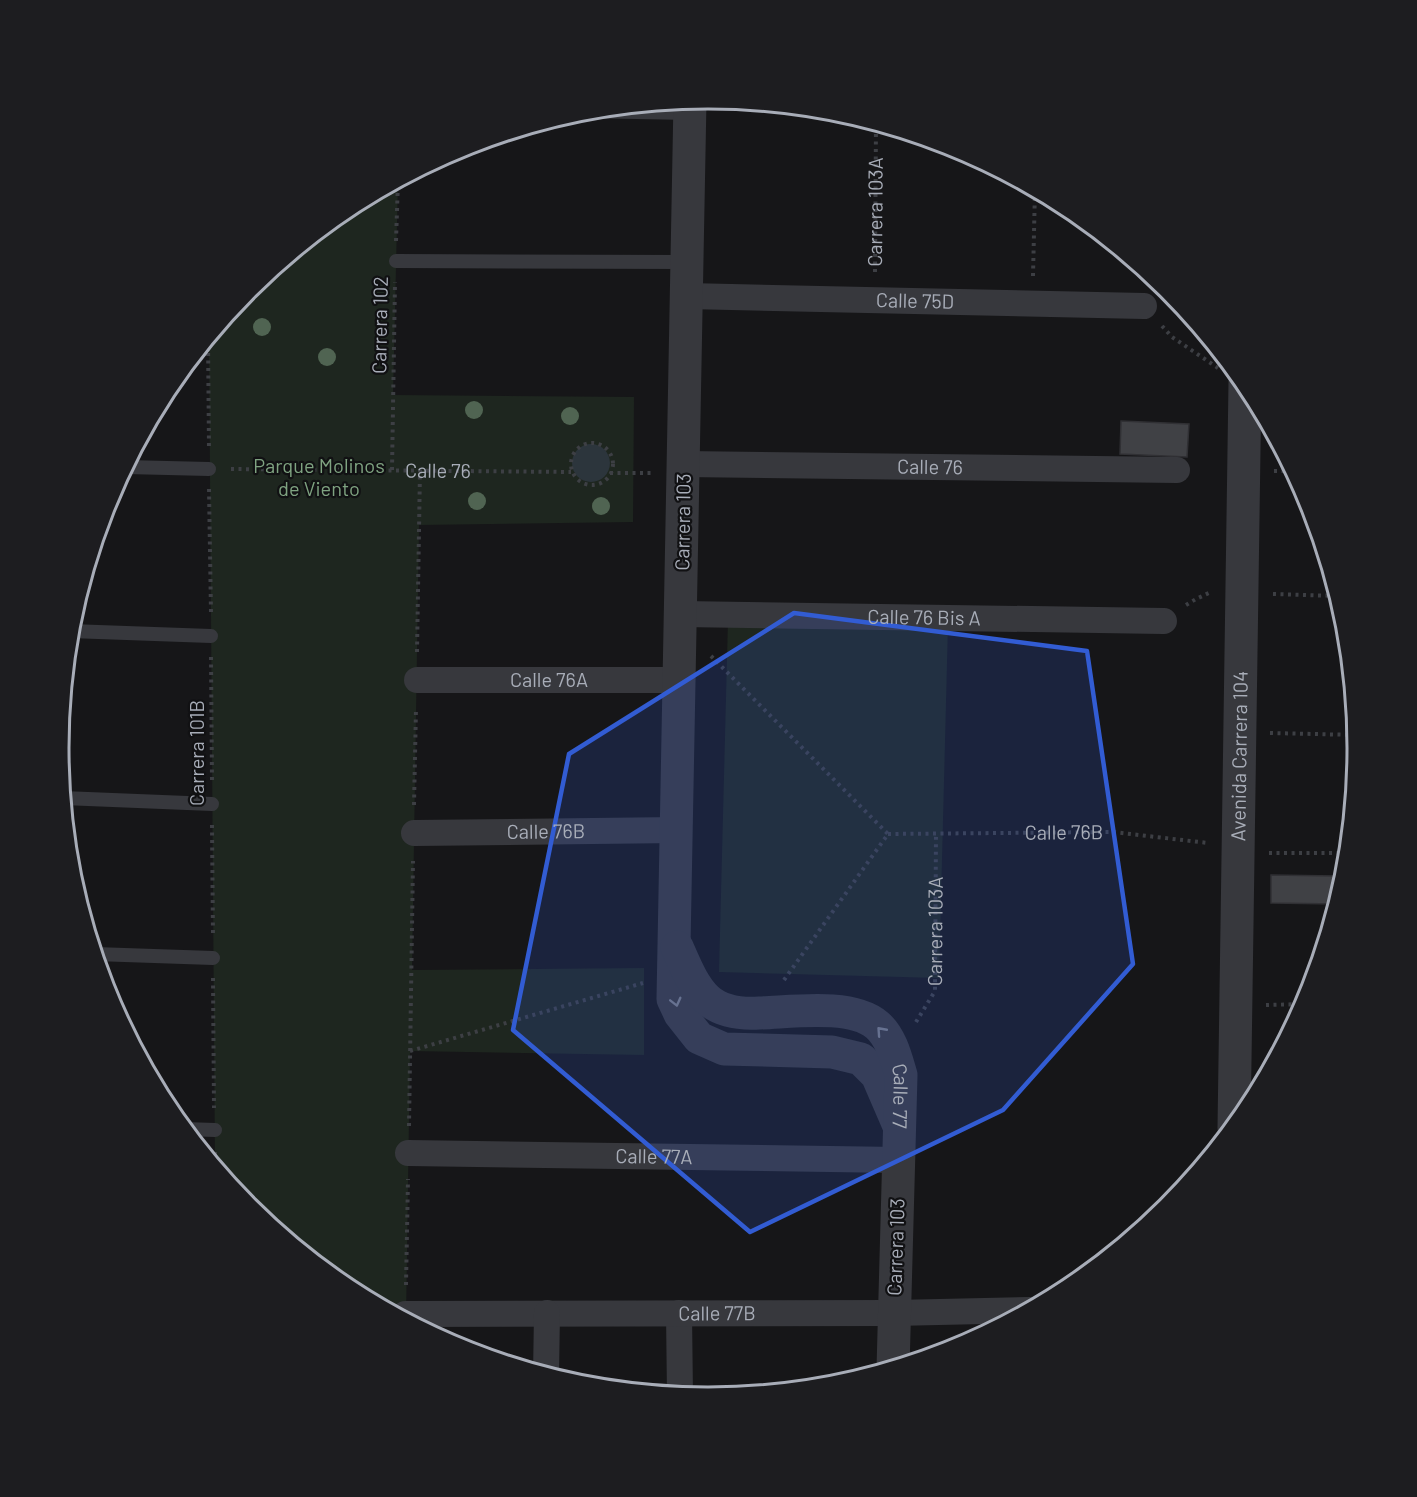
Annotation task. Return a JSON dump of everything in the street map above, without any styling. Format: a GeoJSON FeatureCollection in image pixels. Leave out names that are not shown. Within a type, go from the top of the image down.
{"type":"FeatureCollection","features":[{"type":"Feature","properties":{"kind":"street","name":"Carrera 103"},"geometry":{"type":"LineString","coordinates":[[675,959],[690,109]]}},
{"type":"Feature","properties":{"kind":"street","name":"Calle 75D"},"geometry":{"type":"LineString","coordinates":[[687,296],[1144,306]]}},
{"type":"Feature","properties":{"kind":"street","name":"Avenida Carrera 104"},"geometry":{"type":"LineString","coordinates":[[1233,1113],[1245,401]]}},
{"type":"Feature","properties":{"kind":"street","name":"Calle 76"},"geometry":{"type":"LineString","coordinates":[[684,469],[1177,470]]}},
{"type":"Feature","properties":{"kind":"street","name":"Calle 76 Bis A"},"geometry":{"type":"LineString","coordinates":[[681,620],[1164,621]]}},
{"type":"Feature","properties":{"kind":"street","name":"Calle 76A"},"geometry":{"type":"LineString","coordinates":[[417,680],[680,680]]}},
{"type":"Feature","properties":{"kind":"street","name":"Calle 76B"},"geometry":{"type":"LineString","coordinates":[[414,833],[678,830]]}},
{"type":"Feature","properties":{"kind":"street","name":"Calle 77"},"geometry":{"type":"LineString","coordinates":[[675,959],[707,999],[722,1009],[743,1014],[839,1011],[863,1017],[878,1025],[896,1055],[901,1075],[899,1126]]}},
{"type":"Feature","properties":{"kind":"street","name":"Calle 77"},"geometry":{"type":"LineString","coordinates":[[675,959],[674,999],[680,1014],[699,1038],[724,1049],[832,1052],[848,1054],[861,1059],[877,1075],[899,1126]]}},
{"type":"Feature","properties":{"kind":"street","name":"Carrera 103"},"geometry":{"type":"LineString","coordinates":[[893,1360],[899,1126]]}},
{"type":"Feature","properties":{"kind":"street","name":"Calle 77A"},"geometry":{"type":"LineString","coordinates":[[408,1153],[898,1160]]}},
{"type":"Feature","properties":{"kind":"street","name":"Calle 77B"},"geometry":{"type":"LineString","coordinates":[[411,1314],[894,1313],[1012,1310]]}},
{"type":"Feature","properties":{"kind":"street"},"geometry":{"type":"LineString","coordinates":[[546,1367],[547,1313]]}},
{"type":"Feature","properties":{"kind":"street"},"geometry":{"type":"LineString","coordinates":[[680,1313],[680,1387]]}},
{"type":"Feature","properties":{"kind":"lane"},"geometry":{"type":"LineString","coordinates":[[396,261],[687,261]]}},
{"type":"Feature","properties":{"kind":"lane"},"geometry":{"type":"LineString","coordinates":[[134,467],[209,469]]}},
{"type":"Feature","properties":{"kind":"lane"},"geometry":{"type":"LineString","coordinates":[[80,631],[211,636]]}},
{"type":"Feature","properties":{"kind":"lane"},"geometry":{"type":"LineString","coordinates":[[71,798],[212,804]]}},
{"type":"Feature","properties":{"kind":"lane"},"geometry":{"type":"LineString","coordinates":[[103,954],[213,958]]}},
{"type":"Feature","properties":{"kind":"lane"},"geometry":{"type":"LineString","coordinates":[[195,1129],[215,1130]]}},
{"type":"Feature","properties":{"kind":"path","name":"Carrera 103A"},"geometry":{"type":"LineString","coordinates":[[875,300],[876,132]]}},
{"type":"Feature","properties":{"kind":"path","name":"Carrera 102"},"geometry":{"type":"LineString","coordinates":[[392,470],[398,190]]}},
{"type":"Feature","properties":{"kind":"path"},"geometry":{"type":"LineString","coordinates":[[1032,303],[1035,199]]}},
{"type":"Feature","properties":{"kind":"path"},"geometry":{"type":"LineString","coordinates":[[1144,306],[1172,337],[1225,372]]}},
{"type":"Feature","properties":{"kind":"path","name":"Carrera 101B"},"geometry":{"type":"LineString","coordinates":[[208,351],[215,1155]]}},
{"type":"Feature","properties":{"kind":"path"},"geometry":{"type":"LineString","coordinates":[[593,443],[606,448],[613,467],[610,473],[606,479],[594,485],[580,482],[572,471],[571,458],[579,446],[593,443]]}},
{"type":"Feature","properties":{"kind":"path","name":"Calle 76"},"geometry":{"type":"LineString","coordinates":[[209,469],[572,471]]}},
{"type":"Feature","properties":{"kind":"path"},"geometry":{"type":"LineString","coordinates":[[610,473],[684,469]]}},
{"type":"Feature","properties":{"kind":"path"},"geometry":{"type":"LineString","coordinates":[[405,1311],[420,470]]}},
{"type":"Feature","properties":{"kind":"path"},"geometry":{"type":"LineString","coordinates":[[1164,621],[1196,598],[1212,592],[1329,596]]}},
{"type":"Feature","properties":{"kind":"path"},"geometry":{"type":"LineString","coordinates":[[681,620],[888,834],[760,1013]]}},
{"type":"Feature","properties":{"kind":"path"},"geometry":{"type":"LineString","coordinates":[[1240,733],[1348,735]]}},
{"type":"Feature","properties":{"kind":"path","name":"Calle 76B"},"geometry":{"type":"LineString","coordinates":[[888,834],[1113,832],[1238,849],[1339,853]]}},
{"type":"Feature","properties":{"kind":"path","name":"Carrera 103A"},"geometry":{"type":"LineString","coordinates":[[896,1055],[935,991],[936,833]]}},
{"type":"Feature","properties":{"kind":"path"},"geometry":{"type":"LineString","coordinates":[[410,1051],[675,959]]}},
{"type":"Feature","properties":{"kind":"path"},"geometry":{"type":"LineString","coordinates":[[1236,1005],[1294,1004]]}},
{"type":"Feature","properties":{"kind":"highlighted area"},"geometry":{"type":"Polygon","coordinates":[[[794,613],[1087,651],[1133,964],[1003,1110],[750,1232],[513,1030],[569,754],[794,613]]]}},
{"type":"Feature","properties":{"kind":"green space","name":"Parque Molinos de Viento"},"geometry":{"type":"Polygon","coordinates":[[[398,190],[393,395],[634,397],[633,522],[419,525],[412,970],[644,968],[644,1055],[410,1051],[406,1311],[353,1280],[319,1256],[256,1201],[215,1154],[209,349],[256,296],[319,241],[398,190]]]}},
{"type":"Feature","properties":{"kind":"green space"},"geometry":{"type":"Polygon","coordinates":[[[728,619],[948,624],[939,978],[719,972],[728,619]]]}},
{"type":"Feature","properties":{"kind":"shaded area"},"geometry":{"type":"Polygon","coordinates":[[[591,444],[604,450],[610,463],[604,476],[591,482],[578,476],[572,463],[578,450],[591,444]]]}},
{"type":"Feature","properties":{"kind":"building"},"geometry":{"type":"Polygon","coordinates":[[[1121,421],[1189,424],[1187,457],[1120,454],[1121,421]]]}},
{"type":"Feature","properties":{"kind":"building"},"geometry":{"type":"Polygon","coordinates":[[[1271,875],[1335,876],[1328,904],[1271,903],[1271,875]]]}}]}
